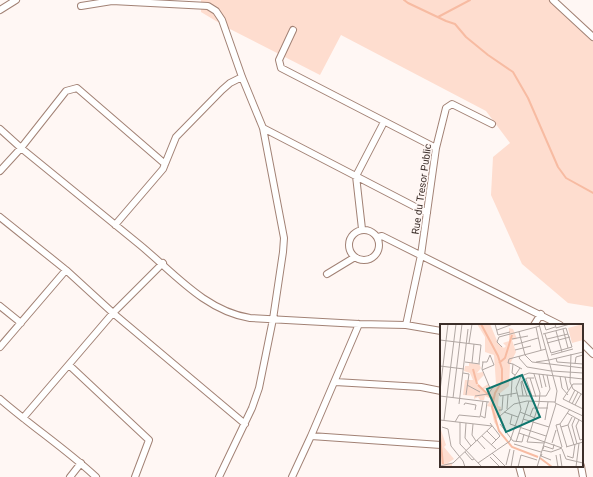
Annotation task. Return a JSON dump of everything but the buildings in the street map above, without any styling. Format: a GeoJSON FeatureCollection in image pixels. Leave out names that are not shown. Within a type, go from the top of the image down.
{"type":"FeatureCollection","features":[{"type":"Feature","properties":{"kind":"street"},"geometry":{"type":"LineString","coordinates":[[0,10],[16,0]]}},
{"type":"Feature","properties":{"kind":"street"},"geometry":{"type":"LineString","coordinates":[[553,0],[593,37]]}},
{"type":"Feature","properties":{"kind":"street"},"geometry":{"type":"LineString","coordinates":[[81,6],[112,1],[208,6],[216,11],[222,20],[262,128],[284,238],[282,259],[273,319],[259,388],[245,424],[219,477]]}},
{"type":"Feature","properties":{"kind":"street"},"geometry":{"type":"LineString","coordinates":[[293,30],[278,60],[281,68],[436,148]]}},
{"type":"Feature","properties":{"kind":"street"},"geometry":{"type":"LineString","coordinates":[[115,225],[163,169],[176,137],[222,90],[230,83],[242,77]]}},
{"type":"Feature","properties":{"kind":"street"},"geometry":{"type":"LineString","coordinates":[[0,171],[21,148],[66,91],[77,88],[165,164]]}},
{"type":"Feature","properties":{"kind":"street","name":"Rue du Tresor Public"},"geometry":{"type":"LineString","coordinates":[[406,324],[421,255],[436,148],[446,108],[452,104],[492,124]]}},
{"type":"Feature","properties":{"kind":"street"},"geometry":{"type":"LineString","coordinates":[[362,229],[356,176],[384,122]]}},
{"type":"Feature","properties":{"kind":"street"},"geometry":{"type":"LineString","coordinates":[[262,128],[427,213]]}},
{"type":"Feature","properties":{"kind":"street"},"geometry":{"type":"LineString","coordinates":[[0,129],[21,148],[163,263],[198,295],[225,311],[241,317],[359,324],[406,324],[440,331]]}},
{"type":"Feature","properties":{"kind":"street"},"geometry":{"type":"LineString","coordinates":[[0,218],[66,270],[113,313],[245,424]]}},
{"type":"Feature","properties":{"kind":"street"},"geometry":{"type":"LineString","coordinates":[[378,237],[379,247],[374,256],[365,260],[355,257],[351,253],[349,243],[353,234],[362,229],[371,231],[378,237],[382,236],[541,314],[558,324]]}},
{"type":"Feature","properties":{"kind":"street"},"geometry":{"type":"LineString","coordinates":[[327,274],[355,257]]}},
{"type":"Feature","properties":{"kind":"street"},"geometry":{"type":"LineString","coordinates":[[23,418],[113,313],[163,263]]}},
{"type":"Feature","properties":{"kind":"street"},"geometry":{"type":"LineString","coordinates":[[0,347],[66,270]]}},
{"type":"Feature","properties":{"kind":"street"},"geometry":{"type":"LineString","coordinates":[[0,306],[21,324]]}},
{"type":"Feature","properties":{"kind":"street"},"geometry":{"type":"LineString","coordinates":[[535,324],[541,314]]}},
{"type":"Feature","properties":{"kind":"street"},"geometry":{"type":"LineString","coordinates":[[292,477],[335,382],[359,324]]}},
{"type":"Feature","properties":{"kind":"street"},"geometry":{"type":"LineString","coordinates":[[583,344],[593,354]]}},
{"type":"Feature","properties":{"kind":"street"},"geometry":{"type":"LineString","coordinates":[[69,365],[149,440],[135,477]]}},
{"type":"Feature","properties":{"kind":"street"},"geometry":{"type":"LineString","coordinates":[[335,382],[421,387],[440,392]]}},
{"type":"Feature","properties":{"kind":"street"},"geometry":{"type":"LineString","coordinates":[[0,398],[23,418],[82,463],[96,477]]}},
{"type":"Feature","properties":{"kind":"street"},"geometry":{"type":"LineString","coordinates":[[311,436],[440,445]]}},
{"type":"Feature","properties":{"kind":"street"},"geometry":{"type":"LineString","coordinates":[[70,477],[82,463]]}},
{"type":"Feature","properties":{"kind":"street"},"geometry":{"type":"LineString","coordinates":[[519,467],[522,477]]}},
{"type":"Feature","properties":{"kind":"street"},"geometry":{"type":"LineString","coordinates":[[581,467],[583,477]]}},
{"type":"Feature","properties":{"kind":"shaded area"},"geometry":{"type":"Polygon","coordinates":[[[201,0],[554,0],[593,39],[593,307],[568,303],[522,264],[491,195],[493,157],[510,143],[486,111],[341,35],[320,75],[226,27],[201,12],[201,0]]]}},
{"type":"Feature","properties":{"kind":"waterway"},"geometry":{"type":"LineString","coordinates":[[404,0],[455,24],[466,37],[488,55],[513,72],[528,98],[558,167],[566,178],[593,193]]}},
{"type":"Feature","properties":{"kind":"waterway"},"geometry":{"type":"LineString","coordinates":[[438,17],[470,0]]}}]}
